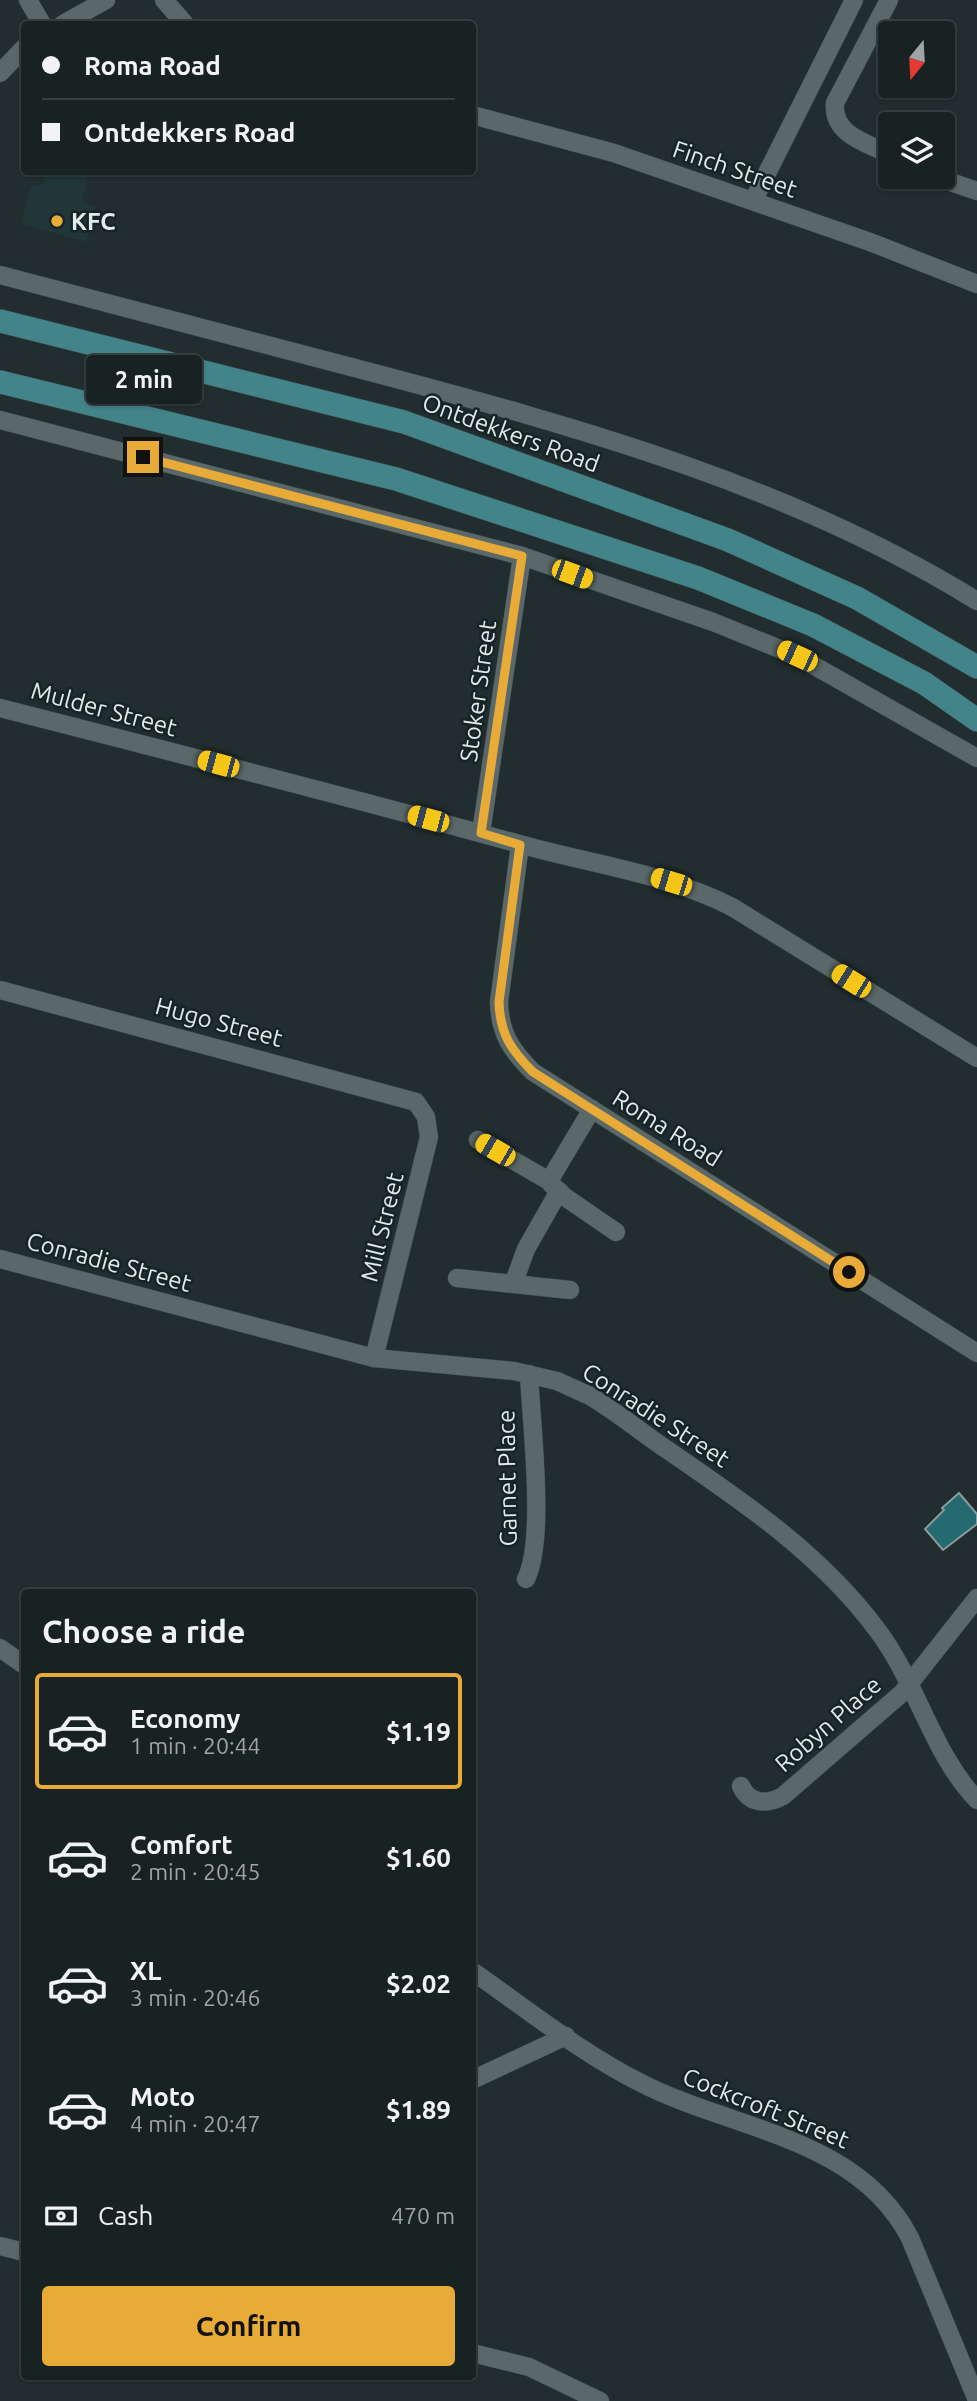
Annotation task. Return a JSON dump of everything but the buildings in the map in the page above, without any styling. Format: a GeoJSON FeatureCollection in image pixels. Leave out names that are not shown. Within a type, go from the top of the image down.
{"type":"FeatureCollection","features":[{"type":"Feature","properties":{"kind":"main road","name":"Ontdekkers Road"},"geometry":{"type":"LineString","coordinates":[[0,321],[404,422],[727,541],[856,598],[977,667]]}},
{"type":"Feature","properties":{"kind":"main road"},"geometry":{"type":"LineString","coordinates":[[0,383],[396,479],[698,578],[813,625],[925,683],[977,720]]}},
{"type":"Feature","properties":{"kind":"street"},"geometry":{"type":"LineString","coordinates":[[28,0],[40,21]]}},
{"type":"Feature","properties":{"kind":"street"},"geometry":{"type":"LineString","coordinates":[[69,21],[106,0]]}},
{"type":"Feature","properties":{"kind":"street"},"geometry":{"type":"LineString","coordinates":[[164,0],[182,21]]}},
{"type":"Feature","properties":{"kind":"street"},"geometry":{"type":"LineString","coordinates":[[752,201],[854,0]]}},
{"type":"Feature","properties":{"kind":"street"},"geometry":{"type":"LineString","coordinates":[[878,149],[845,133],[834,116],[835,103],[889,0]]}},
{"type":"Feature","properties":{"kind":"street"},"geometry":{"type":"LineString","coordinates":[[0,74],[21,51]]}},
{"type":"Feature","properties":{"kind":"street","name":"Finch Street"},"geometry":{"type":"LineString","coordinates":[[476,116],[614,153],[977,284]]}},
{"type":"Feature","properties":{"kind":"street"},"geometry":{"type":"LineString","coordinates":[[955,183],[977,191]]}},
{"type":"Feature","properties":{"kind":"street","name":"Ontdekkers Road"},"geometry":{"type":"LineString","coordinates":[[0,275],[533,415],[809,512],[883,547],[977,601]]}},
{"type":"Feature","properties":{"kind":"street"},"geometry":{"type":"LineString","coordinates":[[0,420],[522,556],[775,646],[880,701],[977,758]]}},
{"type":"Feature","properties":{"kind":"street","name":"Stoker Street"},"geometry":{"type":"LineString","coordinates":[[481,833],[522,556]]}},
{"type":"Feature","properties":{"kind":"street","name":"Mulder Street"},"geometry":{"type":"LineString","coordinates":[[0,708],[520,845],[628,869],[718,899],[977,1058]]}},
{"type":"Feature","properties":{"kind":"street","name":"Roma Road"},"geometry":{"type":"LineString","coordinates":[[520,845],[499,1002],[500,1024],[514,1053],[533,1072],[977,1353]]}},
{"type":"Feature","properties":{"kind":"street","name":"Hugo Street"},"geometry":{"type":"LineString","coordinates":[[0,990],[401,1097],[422,1108]]}},
{"type":"Feature","properties":{"kind":"street","name":"Mill Street"},"geometry":{"type":"LineString","coordinates":[[374,1358],[429,1137],[430,1127],[422,1108]]}},
{"type":"Feature","properties":{"kind":"street"},"geometry":{"type":"LineString","coordinates":[[514,1282],[554,1186],[592,1109]]}},
{"type":"Feature","properties":{"kind":"street"},"geometry":{"type":"LineString","coordinates":[[478,1140],[554,1186],[616,1232]]}},
{"type":"Feature","properties":{"kind":"street","name":"Conradie Street"},"geometry":{"type":"LineString","coordinates":[[0,1259],[374,1358],[529,1374],[573,1386],[604,1404],[800,1545],[863,1611],[901,1664],[953,1769],[977,1800]]}},
{"type":"Feature","properties":{"kind":"street"},"geometry":{"type":"LineString","coordinates":[[457,1278],[569,1290]]}},
{"type":"Feature","properties":{"kind":"street","name":"Garnet Place"},"geometry":{"type":"LineString","coordinates":[[526,1579],[531,1569],[534,1535],[529,1374]]}},
{"type":"Feature","properties":{"kind":"street"},"geometry":{"type":"LineString","coordinates":[[909,1682],[977,1598]]}},
{"type":"Feature","properties":{"kind":"street"},"geometry":{"type":"LineString","coordinates":[[0,1648],[21,1663]]}},
{"type":"Feature","properties":{"kind":"street","name":"Robyn Place"},"geometry":{"type":"LineString","coordinates":[[741,1786],[751,1800],[759,1802],[783,1796],[902,1693],[909,1682]]}},
{"type":"Feature","properties":{"kind":"street","name":"Cockcroft Street"},"geometry":{"type":"LineString","coordinates":[[476,1974],[624,2074],[656,2090],[817,2151],[852,2171],[878,2192],[899,2217],[910,2238],[977,2400]]}},
{"type":"Feature","properties":{"kind":"street"},"geometry":{"type":"LineString","coordinates":[[476,2078],[566,2036]]}},
{"type":"Feature","properties":{"kind":"street"},"geometry":{"type":"LineString","coordinates":[[0,2246],[21,2251]]}},
{"type":"Feature","properties":{"kind":"street"},"geometry":{"type":"LineString","coordinates":[[476,2354],[529,2367],[600,2401]]}},
{"type":"Feature","properties":{"kind":"shaded area"},"geometry":{"type":"Polygon","coordinates":[[[45,175],[89,175],[82,202],[96,206],[86,242],[21,224],[31,185],[42,185],[45,175]]]}},
{"type":"Feature","properties":{"kind":"place","name":"KFC"},"geometry":{"type":"Point","coordinates":[57,221]}},
{"type":"Feature","properties":{"kind":"route"},"geometry":{"type":"LineString","coordinates":[[143,457],[522,556],[481,833],[520,845],[499,1002],[500,1024],[505,1039],[514,1053],[533,1072],[849,1272]]}}]}
